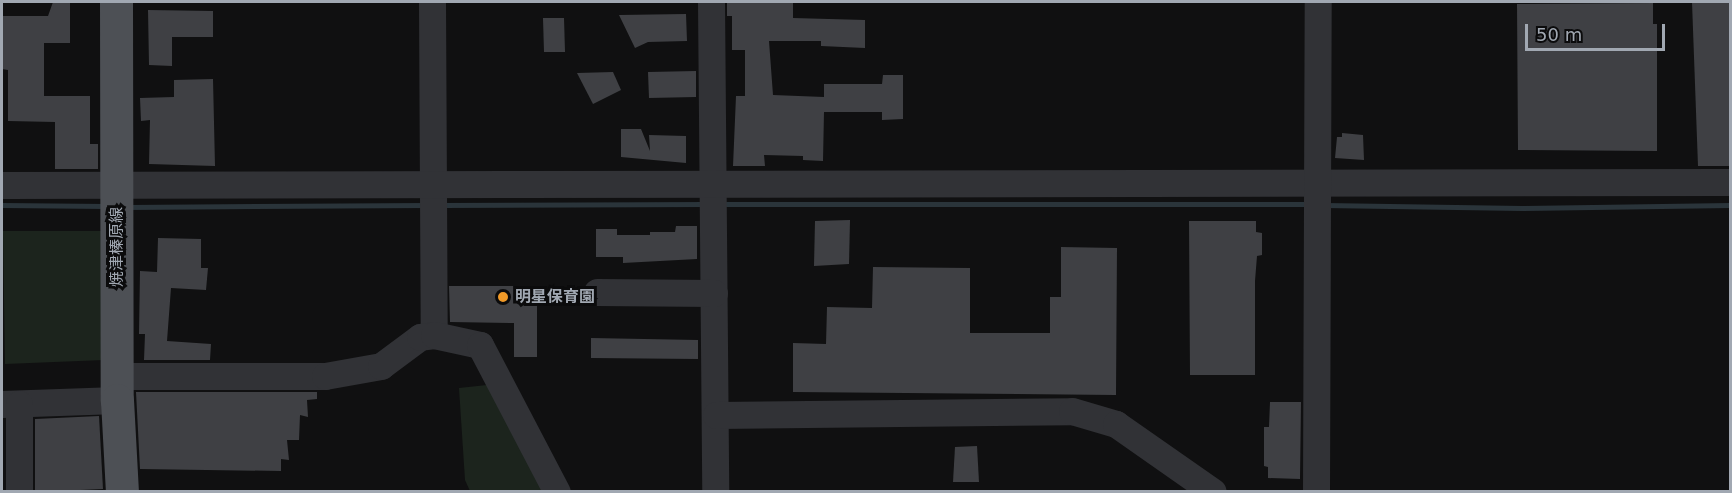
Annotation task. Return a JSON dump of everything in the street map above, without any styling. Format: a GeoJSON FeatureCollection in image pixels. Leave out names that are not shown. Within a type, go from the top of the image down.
{"type":"FeatureCollection","features":[{"type":"Feature","properties":{"kind":"main road","name":"焼津榛原線"},"geometry":{"type":"LineString","coordinates":[[116,2],[117,388],[122,492]]}},
{"type":"Feature","properties":{"kind":"street"},"geometry":{"type":"LineString","coordinates":[[432,2],[434,335]]}},
{"type":"Feature","properties":{"kind":"street"},"geometry":{"type":"LineString","coordinates":[[711,2],[715,492]]}},
{"type":"Feature","properties":{"kind":"street"},"geometry":{"type":"LineString","coordinates":[[1316,492],[1318,2]]}},
{"type":"Feature","properties":{"kind":"street"},"geometry":{"type":"LineString","coordinates":[[2,185],[433,185],[712,182],[1318,196],[1731,182]]}},
{"type":"Feature","properties":{"kind":"street"},"geometry":{"type":"LineString","coordinates":[[597,292],[714,293]]}},
{"type":"Feature","properties":{"kind":"street"},"geometry":{"type":"LineString","coordinates":[[19,492],[10,404],[117,388],[326,376],[381,366],[420,337],[434,335],[480,345],[557,492]]}},
{"type":"Feature","properties":{"kind":"street"},"geometry":{"type":"LineString","coordinates":[[716,416],[1072,411],[1116,424],[1213,492]]}},
{"type":"Feature","properties":{"kind":"shaded area"},"geometry":{"type":"Polygon","coordinates":[[[3,231],[103,231],[104,360],[5,364],[3,231]]]}},
{"type":"Feature","properties":{"kind":"shaded area"},"geometry":{"type":"Polygon","coordinates":[[[487,385],[544,491],[470,491],[465,480],[459,388],[487,385]]]}},
{"type":"Feature","properties":{"kind":"building"},"geometry":{"type":"Polygon","coordinates":[[[53,2],[70,2],[70,43],[44,43],[44,96],[90,96],[90,144],[98,144],[98,169],[55,169],[55,122],[8,121],[8,70],[2,69],[2,16],[48,16],[53,2]]]}},
{"type":"Feature","properties":{"kind":"building"},"geometry":{"type":"Polygon","coordinates":[[[727,2],[793,2],[793,18],[865,20],[865,48],[821,46],[821,41],[769,41],[773,95],[824,97],[824,84],[882,84],[883,75],[903,75],[903,119],[882,120],[882,112],[824,112],[823,161],[803,160],[803,156],[764,155],[765,166],[733,166],[736,96],[745,96],[745,50],[732,50],[732,16],[727,16],[727,2]]]}},
{"type":"Feature","properties":{"kind":"building"},"geometry":{"type":"Polygon","coordinates":[[[1692,2],[1731,2],[1731,166],[1698,166],[1692,2]]]}},
{"type":"Feature","properties":{"kind":"building"},"geometry":{"type":"Polygon","coordinates":[[[1653,3],[1653,24],[1657,24],[1657,151],[1518,150],[1517,4],[1653,3]]]}},
{"type":"Feature","properties":{"kind":"building"},"geometry":{"type":"Polygon","coordinates":[[[148,10],[213,11],[213,37],[172,37],[172,66],[149,65],[148,10]]]}},
{"type":"Feature","properties":{"kind":"building"},"geometry":{"type":"Polygon","coordinates":[[[686,14],[687,41],[648,42],[635,48],[619,15],[686,14]]]}},
{"type":"Feature","properties":{"kind":"building"},"geometry":{"type":"Polygon","coordinates":[[[543,18],[564,18],[565,52],[544,52],[543,18]]]}},
{"type":"Feature","properties":{"kind":"building"},"geometry":{"type":"Polygon","coordinates":[[[696,71],[696,97],[649,98],[648,72],[696,71]]]}},
{"type":"Feature","properties":{"kind":"building"},"geometry":{"type":"Polygon","coordinates":[[[613,72],[621,90],[593,104],[577,73],[613,72]]]}},
{"type":"Feature","properties":{"kind":"building"},"geometry":{"type":"Polygon","coordinates":[[[213,79],[215,166],[149,164],[150,120],[141,121],[140,98],[174,97],[174,80],[213,79]]]}},
{"type":"Feature","properties":{"kind":"building"},"geometry":{"type":"Polygon","coordinates":[[[621,129],[641,129],[650,151],[649,135],[686,136],[686,163],[621,157],[621,129]]]}},
{"type":"Feature","properties":{"kind":"building"},"geometry":{"type":"Polygon","coordinates":[[[1342,133],[1363,135],[1364,160],[1335,158],[1337,137],[1342,137],[1342,133]]]}},
{"type":"Feature","properties":{"kind":"building"},"geometry":{"type":"Polygon","coordinates":[[[850,220],[849,264],[814,266],[815,221],[850,220]]]}},
{"type":"Feature","properties":{"kind":"building"},"geometry":{"type":"Polygon","coordinates":[[[1189,221],[1256,221],[1256,232],[1262,233],[1262,255],[1257,256],[1255,281],[1255,375],[1190,375],[1189,221]]]}},
{"type":"Feature","properties":{"kind":"building"},"geometry":{"type":"Polygon","coordinates":[[[676,226],[697,226],[697,259],[623,263],[623,257],[596,257],[596,229],[617,229],[617,235],[650,235],[650,232],[675,232],[676,226]]]}},
{"type":"Feature","properties":{"kind":"building"},"geometry":{"type":"Polygon","coordinates":[[[158,238],[201,239],[201,268],[208,268],[206,290],[171,288],[167,341],[211,344],[210,360],[144,360],[145,334],[139,334],[140,271],[157,272],[158,238]]]}},
{"type":"Feature","properties":{"kind":"building"},"geometry":{"type":"Polygon","coordinates":[[[1061,247],[1117,248],[1116,395],[793,392],[793,343],[826,344],[827,307],[872,308],[873,267],[970,268],[970,333],[1050,333],[1050,297],[1061,297],[1061,247]]]}},
{"type":"Feature","properties":{"kind":"building"},"geometry":{"type":"Polygon","coordinates":[[[449,286],[537,286],[537,357],[514,357],[514,323],[450,322],[449,286]]]}},
{"type":"Feature","properties":{"kind":"building"},"geometry":{"type":"Polygon","coordinates":[[[591,338],[698,340],[698,359],[591,358],[591,338]]]}},
{"type":"Feature","properties":{"kind":"building"},"geometry":{"type":"Polygon","coordinates":[[[136,392],[317,392],[317,399],[307,400],[308,417],[300,415],[299,440],[287,440],[289,460],[281,459],[281,471],[140,469],[136,392]]]}},
{"type":"Feature","properties":{"kind":"building"},"geometry":{"type":"Polygon","coordinates":[[[1270,402],[1301,402],[1300,479],[1268,478],[1268,467],[1264,466],[1264,427],[1269,427],[1270,402]]]}},
{"type":"Feature","properties":{"kind":"building"},"geometry":{"type":"Polygon","coordinates":[[[99,416],[103,489],[35,492],[35,419],[99,416]]]}},
{"type":"Feature","properties":{"kind":"building"},"geometry":{"type":"Polygon","coordinates":[[[977,446],[979,482],[953,482],[955,447],[977,446]]]}},
{"type":"Feature","properties":{"kind":"waterway"},"geometry":{"type":"LineString","coordinates":[[442,205],[706,204]]}},
{"type":"Feature","properties":{"kind":"waterway"},"geometry":{"type":"LineString","coordinates":[[721,204],[1309,204]]}},
{"type":"Feature","properties":{"kind":"waterway"},"geometry":{"type":"LineString","coordinates":[[2,205],[106,206]]}},
{"type":"Feature","properties":{"kind":"waterway"},"geometry":{"type":"LineString","coordinates":[[127,207],[427,205]]}},
{"type":"Feature","properties":{"kind":"waterway"},"geometry":{"type":"LineString","coordinates":[[1324,205],[1522,208],[1730,205]]}},
{"type":"Feature","properties":{"kind":"place","name":"明星保育園"},"geometry":{"type":"Point","coordinates":[503,297]}}]}
